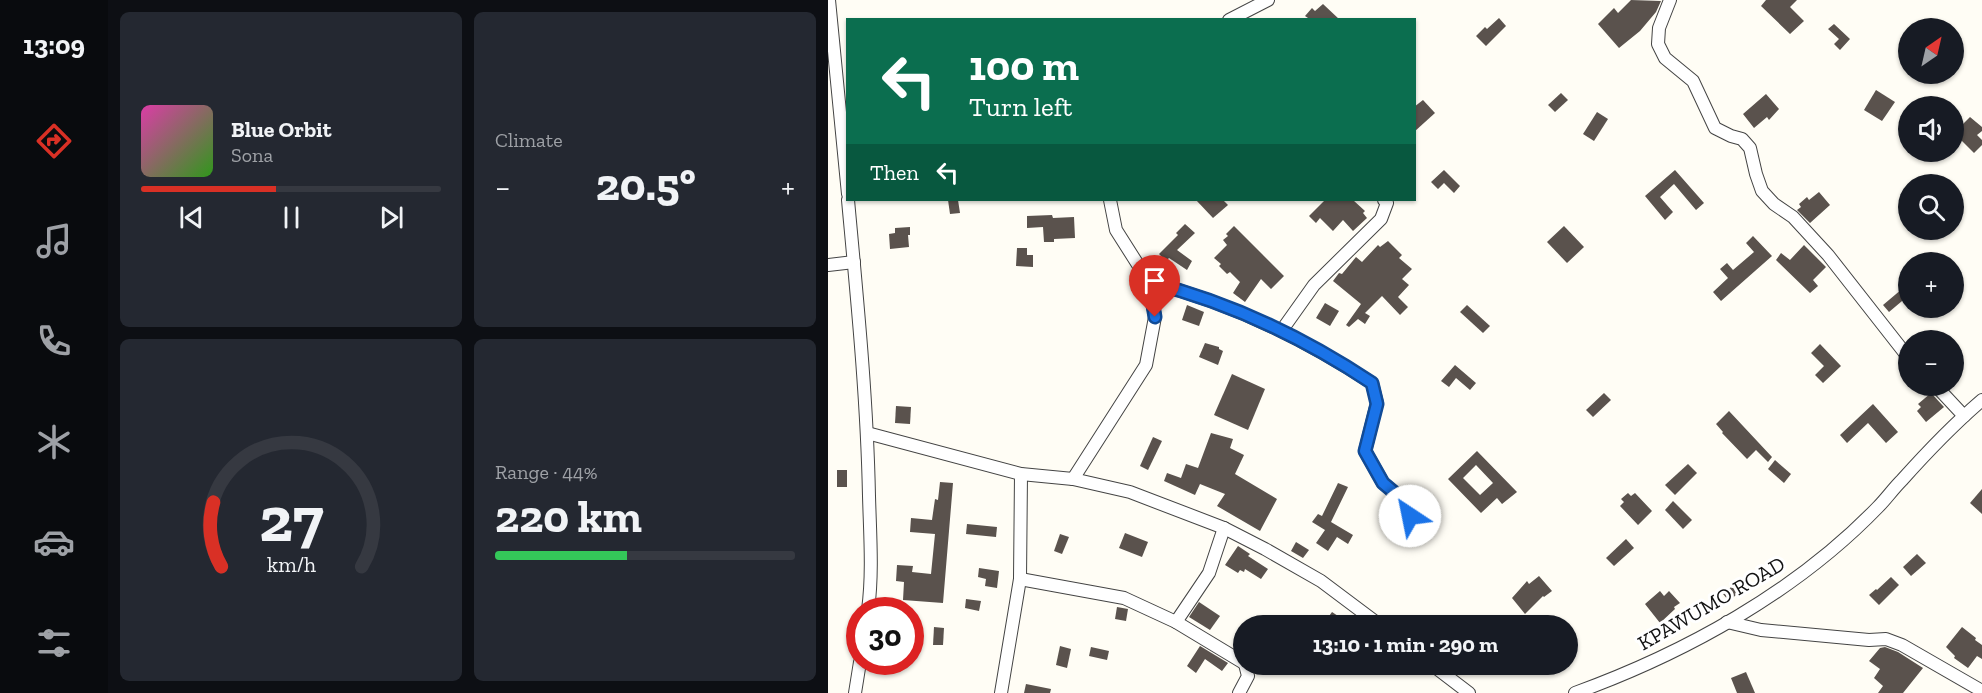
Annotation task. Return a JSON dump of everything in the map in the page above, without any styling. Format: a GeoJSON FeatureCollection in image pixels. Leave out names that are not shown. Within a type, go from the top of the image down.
{"type":"FeatureCollection","features":[{"type":"Feature","properties":{"kind":"street"},"geometry":{"type":"LineString","coordinates":[[829,0],[846,172]]}},
{"type":"Feature","properties":{"kind":"street"},"geometry":{"type":"LineString","coordinates":[[1233,18],[1268,0]]}},
{"type":"Feature","properties":{"kind":"street"},"geometry":{"type":"LineString","coordinates":[[1670,0],[1659,28],[1658,44],[1665,58],[1693,81],[1715,128],[1742,139],[1750,148],[1762,191],[1774,204],[1793,217],[1828,255],[1898,344]]}},
{"type":"Feature","properties":{"kind":"street"},"geometry":{"type":"LineString","coordinates":[[834,42],[846,42]]}},
{"type":"Feature","properties":{"kind":"street"},"geometry":{"type":"LineString","coordinates":[[848,201],[867,433],[872,586],[870,597]]}},
{"type":"Feature","properties":{"kind":"street"},"geometry":{"type":"LineString","coordinates":[[1073,479],[1146,365],[1155,317],[1149,282],[1116,230],[1110,201]]}},
{"type":"Feature","properties":{"kind":"street"},"geometry":{"type":"LineString","coordinates":[[1282,330],[1314,285],[1381,219],[1387,203],[1385,201]]}},
{"type":"Feature","properties":{"kind":"street"},"geometry":{"type":"LineString","coordinates":[[828,265],[854,262]]}},
{"type":"Feature","properties":{"kind":"street"},"geometry":{"type":"LineString","coordinates":[[1149,282],[1185,291],[1282,330],[1341,362],[1372,383],[1377,404],[1365,451],[1383,483],[1408,504],[1410,516]]}},
{"type":"Feature","properties":{"kind":"street"},"geometry":{"type":"LineString","coordinates":[[1945,396],[1964,416]]}},
{"type":"Feature","properties":{"kind":"street","name":"KPAWUMO ROAD"},"geometry":{"type":"LineString","coordinates":[[1575,693],[1611,680],[1727,622],[1812,567],[1878,507],[1901,480],[1982,400]]}},
{"type":"Feature","properties":{"kind":"street"},"geometry":{"type":"LineString","coordinates":[[867,433],[1021,474],[1073,479],[1130,492],[1224,528],[1321,581],[1366,615]]}},
{"type":"Feature","properties":{"kind":"street"},"geometry":{"type":"LineString","coordinates":[[1001,693],[1020,579],[1021,474]]}},
{"type":"Feature","properties":{"kind":"street"},"geometry":{"type":"LineString","coordinates":[[1176,622],[1209,573],[1224,528]]}},
{"type":"Feature","properties":{"kind":"street"},"geometry":{"type":"LineString","coordinates":[[1020,579],[1124,598],[1176,622],[1233,657]]}},
{"type":"Feature","properties":{"kind":"street"},"geometry":{"type":"LineString","coordinates":[[1727,622],[1761,630],[1869,640],[1886,639],[1902,645],[1982,691]]}},
{"type":"Feature","properties":{"kind":"street"},"geometry":{"type":"LineString","coordinates":[[855,693],[858,675]]}},
{"type":"Feature","properties":{"kind":"street"},"geometry":{"type":"LineString","coordinates":[[1239,693],[1248,675]]}},
{"type":"Feature","properties":{"kind":"street"},"geometry":{"type":"LineString","coordinates":[[1445,675],[1469,693]]}},
{"type":"Feature","properties":{"kind":"building"},"geometry":{"type":"Polygon","coordinates":[[[1631,0],[1661,1],[1656,12],[1640,31],[1619,48],[1598,24],[1614,8],[1618,13],[1631,0]]]}},
{"type":"Feature","properties":{"kind":"building"},"geometry":{"type":"Polygon","coordinates":[[[1766,0],[1797,0],[1790,7],[1804,21],[1790,34],[1761,6],[1766,0]]]}},
{"type":"Feature","properties":{"kind":"building"},"geometry":{"type":"Polygon","coordinates":[[[1323,4],[1338,18],[1308,18],[1305,16],[1312,8],[1315,11],[1323,4]]]}},
{"type":"Feature","properties":{"kind":"building"},"geometry":{"type":"Polygon","coordinates":[[[1499,18],[1506,26],[1486,46],[1476,36],[1499,18]]]}},
{"type":"Feature","properties":{"kind":"building"},"geometry":{"type":"Polygon","coordinates":[[[1834,24],[1850,39],[1840,50],[1834,44],[1839,39],[1828,29],[1834,24]]]}},
{"type":"Feature","properties":{"kind":"building"},"geometry":{"type":"Polygon","coordinates":[[[1876,90],[1895,102],[1882,121],[1864,110],[1876,90]]]}},
{"type":"Feature","properties":{"kind":"building"},"geometry":{"type":"Polygon","coordinates":[[[1561,93],[1568,100],[1555,112],[1548,105],[1561,93]]]}},
{"type":"Feature","properties":{"kind":"building"},"geometry":{"type":"Polygon","coordinates":[[[1766,94],[1779,109],[1769,120],[1767,117],[1754,128],[1743,114],[1766,94]]]}},
{"type":"Feature","properties":{"kind":"building"},"geometry":{"type":"Polygon","coordinates":[[[1423,100],[1435,113],[1416,130],[1416,105],[1423,100]]]}},
{"type":"Feature","properties":{"kind":"building"},"geometry":{"type":"Polygon","coordinates":[[[1597,112],[1608,119],[1594,141],[1583,134],[1597,112]]]}},
{"type":"Feature","properties":{"kind":"building"},"geometry":{"type":"Polygon","coordinates":[[[1970,117],[1982,127],[1982,131],[1977,135],[1982,140],[1982,145],[1974,153],[1964,143],[1964,123],[1970,117]]]}},
{"type":"Feature","properties":{"kind":"building"},"geometry":{"type":"Polygon","coordinates":[[[1444,170],[1460,186],[1454,193],[1444,183],[1438,189],[1431,182],[1444,170]]]}},
{"type":"Feature","properties":{"kind":"building"},"geometry":{"type":"Polygon","coordinates":[[[1675,170],[1704,203],[1696,210],[1674,184],[1660,197],[1673,212],[1665,220],[1645,196],[1675,170]]]}},
{"type":"Feature","properties":{"kind":"building"},"geometry":{"type":"Polygon","coordinates":[[[1819,192],[1830,205],[1810,223],[1797,210],[1801,207],[1799,204],[1807,197],[1809,200],[1819,192]]]}},
{"type":"Feature","properties":{"kind":"building"},"geometry":{"type":"Polygon","coordinates":[[[948,201],[958,201],[960,213],[950,214],[948,201]]]}},
{"type":"Feature","properties":{"kind":"building"},"geometry":{"type":"Polygon","coordinates":[[[1197,201],[1224,201],[1228,205],[1213,218],[1197,201]]]}},
{"type":"Feature","properties":{"kind":"building"},"geometry":{"type":"Polygon","coordinates":[[[1324,201],[1354,201],[1365,211],[1363,213],[1367,218],[1353,231],[1343,220],[1333,231],[1320,218],[1316,223],[1309,216],[1324,201]]]}},
{"type":"Feature","properties":{"kind":"building"},"geometry":{"type":"Polygon","coordinates":[[[1052,215],[1053,218],[1074,217],[1075,238],[1044,242],[1043,227],[1027,228],[1027,216],[1052,215]]]}},
{"type":"Feature","properties":{"kind":"building"},"geometry":{"type":"Polygon","coordinates":[[[1185,224],[1195,233],[1177,250],[1192,261],[1187,270],[1169,258],[1166,261],[1159,254],[1178,235],[1176,233],[1185,224]]]}},
{"type":"Feature","properties":{"kind":"building"},"geometry":{"type":"Polygon","coordinates":[[[1234,226],[1284,276],[1271,289],[1261,279],[1245,302],[1233,293],[1240,282],[1230,272],[1227,274],[1214,258],[1227,245],[1223,240],[1234,226]]]}},
{"type":"Feature","properties":{"kind":"building"},"geometry":{"type":"Polygon","coordinates":[[[1564,226],[1584,247],[1567,263],[1547,242],[1564,226]]]}},
{"type":"Feature","properties":{"kind":"building"},"geometry":{"type":"Polygon","coordinates":[[[910,227],[909,247],[890,249],[889,234],[895,233],[895,228],[910,227]]]}},
{"type":"Feature","properties":{"kind":"building"},"geometry":{"type":"Polygon","coordinates":[[[1753,236],[1772,256],[1721,301],[1713,292],[1728,278],[1720,269],[1727,263],[1733,270],[1754,252],[1746,243],[1753,236]]]}},
{"type":"Feature","properties":{"kind":"building"},"geometry":{"type":"Polygon","coordinates":[[[1388,241],[1402,255],[1399,258],[1412,269],[1402,279],[1409,285],[1398,297],[1408,307],[1400,315],[1382,296],[1365,313],[1370,316],[1365,324],[1358,319],[1349,327],[1346,325],[1361,304],[1333,281],[1356,257],[1362,262],[1378,245],[1380,247],[1388,241]]]}},
{"type":"Feature","properties":{"kind":"building"},"geometry":{"type":"Polygon","coordinates":[[[1804,245],[1826,267],[1813,280],[1818,286],[1810,293],[1776,260],[1781,253],[1790,260],[1804,245]]]}},
{"type":"Feature","properties":{"kind":"building"},"geometry":{"type":"Polygon","coordinates":[[[1017,248],[1027,248],[1027,255],[1033,255],[1033,267],[1016,266],[1017,248]]]}},
{"type":"Feature","properties":{"kind":"building"},"geometry":{"type":"Polygon","coordinates":[[[1898,292],[1898,304],[1889,312],[1883,305],[1898,292]]]}},
{"type":"Feature","properties":{"kind":"building"},"geometry":{"type":"Polygon","coordinates":[[[1325,303],[1339,311],[1330,326],[1316,318],[1325,303]]]}},
{"type":"Feature","properties":{"kind":"building"},"geometry":{"type":"Polygon","coordinates":[[[1187,305],[1204,312],[1199,326],[1182,320],[1187,305]]]}},
{"type":"Feature","properties":{"kind":"building"},"geometry":{"type":"Polygon","coordinates":[[[1467,305],[1490,326],[1483,333],[1460,312],[1467,305]]]}},
{"type":"Feature","properties":{"kind":"building"},"geometry":{"type":"Polygon","coordinates":[[[1205,343],[1219,347],[1223,351],[1218,365],[1199,357],[1205,343]]]}},
{"type":"Feature","properties":{"kind":"building"},"geometry":{"type":"Polygon","coordinates":[[[1820,344],[1841,366],[1823,383],[1815,375],[1824,366],[1811,353],[1820,344]]]}},
{"type":"Feature","properties":{"kind":"building"},"geometry":{"type":"Polygon","coordinates":[[[1455,365],[1476,383],[1470,390],[1456,378],[1449,387],[1441,381],[1455,365]]]}},
{"type":"Feature","properties":{"kind":"building"},"geometry":{"type":"Polygon","coordinates":[[[1232,374],[1265,389],[1248,430],[1214,415],[1232,374]]]}},
{"type":"Feature","properties":{"kind":"building"},"geometry":{"type":"Polygon","coordinates":[[[1604,393],[1611,400],[1593,417],[1586,410],[1604,393]]]}},
{"type":"Feature","properties":{"kind":"building"},"geometry":{"type":"Polygon","coordinates":[[[1927,396],[1934,396],[1944,407],[1926,422],[1917,411],[1921,407],[1918,404],[1927,396]]]}},
{"type":"Feature","properties":{"kind":"building"},"geometry":{"type":"Polygon","coordinates":[[[1873,404],[1898,432],[1886,443],[1868,423],[1847,443],[1840,435],[1873,404]]]}},
{"type":"Feature","properties":{"kind":"building"},"geometry":{"type":"Polygon","coordinates":[[[896,406],[911,407],[910,424],[895,423],[896,406]]]}},
{"type":"Feature","properties":{"kind":"building"},"geometry":{"type":"Polygon","coordinates":[[[1729,411],[1772,457],[1768,462],[1756,450],[1747,459],[1722,433],[1716,424],[1729,411]]]}},
{"type":"Feature","properties":{"kind":"building"},"geometry":{"type":"Polygon","coordinates":[[[1211,433],[1233,439],[1230,448],[1244,455],[1235,474],[1277,499],[1260,531],[1217,506],[1225,494],[1200,484],[1195,495],[1164,481],[1167,473],[1181,478],[1186,464],[1198,468],[1211,433]]]}},
{"type":"Feature","properties":{"kind":"building"},"geometry":{"type":"Polygon","coordinates":[[[1153,437],[1162,441],[1148,470],[1140,466],[1153,437]]]}},
{"type":"Feature","properties":{"kind":"building"},"geometry":{"type":"Polygon","coordinates":[[[1477,451],[1517,492],[1502,504],[1497,498],[1481,513],[1448,479],[1477,451]],[[1476,465],[1463,478],[1480,495],[1493,483],[1476,465]]]}},
{"type":"Feature","properties":{"kind":"building"},"geometry":{"type":"Polygon","coordinates":[[[1775,460],[1791,474],[1784,483],[1768,469],[1775,460]]]}},
{"type":"Feature","properties":{"kind":"building"},"geometry":{"type":"Polygon","coordinates":[[[1688,464],[1697,473],[1675,495],[1665,485],[1688,464]]]}},
{"type":"Feature","properties":{"kind":"building"},"geometry":{"type":"Polygon","coordinates":[[[837,470],[847,470],[847,487],[837,487],[837,470]]]}},
{"type":"Feature","properties":{"kind":"building"},"geometry":{"type":"Polygon","coordinates":[[[940,482],[953,483],[943,603],[924,602],[924,597],[903,597],[904,582],[896,581],[897,565],[913,566],[912,572],[931,574],[935,534],[910,532],[911,518],[932,520],[935,499],[938,500],[940,482]]]}},
{"type":"Feature","properties":{"kind":"building"},"geometry":{"type":"Polygon","coordinates":[[[1338,483],[1348,487],[1331,522],[1353,535],[1348,544],[1337,537],[1328,551],[1316,543],[1325,530],[1312,522],[1318,514],[1322,516],[1338,483]]]}},
{"type":"Feature","properties":{"kind":"building"},"geometry":{"type":"Polygon","coordinates":[[[1982,489],[1982,514],[1970,503],[1982,489]]]}},
{"type":"Feature","properties":{"kind":"building"},"geometry":{"type":"Polygon","coordinates":[[[1628,493],[1631,496],[1635,493],[1652,511],[1638,525],[1620,506],[1624,502],[1621,499],[1628,493]]]}},
{"type":"Feature","properties":{"kind":"building"},"geometry":{"type":"Polygon","coordinates":[[[1673,501],[1692,520],[1683,529],[1665,510],[1673,501]]]}},
{"type":"Feature","properties":{"kind":"building"},"geometry":{"type":"Polygon","coordinates":[[[967,524],[997,527],[996,537],[966,534],[967,524]]]}},
{"type":"Feature","properties":{"kind":"building"},"geometry":{"type":"Polygon","coordinates":[[[1125,533],[1148,542],[1142,557],[1119,548],[1125,533]]]}},
{"type":"Feature","properties":{"kind":"building"},"geometry":{"type":"Polygon","coordinates":[[[1060,534],[1069,537],[1062,554],[1054,551],[1060,534]]]}},
{"type":"Feature","properties":{"kind":"building"},"geometry":{"type":"Polygon","coordinates":[[[1626,539],[1634,548],[1614,566],[1606,558],[1626,539]]]}},
{"type":"Feature","properties":{"kind":"building"},"geometry":{"type":"Polygon","coordinates":[[[1296,542],[1309,550],[1303,558],[1291,551],[1296,542]]]}},
{"type":"Feature","properties":{"kind":"building"},"geometry":{"type":"Polygon","coordinates":[[[1238,546],[1250,554],[1248,556],[1268,569],[1261,579],[1245,569],[1244,572],[1240,570],[1238,573],[1225,565],[1238,546]]]}},
{"type":"Feature","properties":{"kind":"building"},"geometry":{"type":"Polygon","coordinates":[[[1917,554],[1926,563],[1911,576],[1903,567],[1917,554]]]}},
{"type":"Feature","properties":{"kind":"building"},"geometry":{"type":"Polygon","coordinates":[[[979,568],[999,571],[997,588],[985,586],[986,579],[978,577],[979,568]]]}},
{"type":"Feature","properties":{"kind":"building"},"geometry":{"type":"Polygon","coordinates":[[[1539,576],[1552,591],[1543,596],[1525,614],[1512,598],[1527,581],[1529,584],[1539,576]]]}},
{"type":"Feature","properties":{"kind":"building"},"geometry":{"type":"Polygon","coordinates":[[[1891,577],[1899,585],[1879,605],[1869,595],[1891,577]]]}},
{"type":"Feature","properties":{"kind":"building"},"geometry":{"type":"Polygon","coordinates":[[[1737,582],[1743,589],[1729,601],[1723,594],[1737,582]]]}},
{"type":"Feature","properties":{"kind":"building"},"geometry":{"type":"Polygon","coordinates":[[[1660,591],[1664,596],[1669,591],[1680,603],[1660,623],[1645,604],[1660,591]]]}},
{"type":"Feature","properties":{"kind":"building"},"geometry":{"type":"Polygon","coordinates":[[[966,599],[981,601],[979,611],[965,608],[966,599]]]}},
{"type":"Feature","properties":{"kind":"building"},"geometry":{"type":"Polygon","coordinates":[[[1199,602],[1220,616],[1210,630],[1189,617],[1199,602]]]}},
{"type":"Feature","properties":{"kind":"building"},"geometry":{"type":"Polygon","coordinates":[[[1117,607],[1128,609],[1126,621],[1115,619],[1117,607]]]}},
{"type":"Feature","properties":{"kind":"building"},"geometry":{"type":"Polygon","coordinates":[[[934,627],[944,628],[943,645],[933,645],[934,627]]]}},
{"type":"Feature","properties":{"kind":"building"},"geometry":{"type":"Polygon","coordinates":[[[1962,627],[1982,645],[1982,659],[1977,656],[1968,668],[1954,658],[1955,656],[1946,647],[1962,627]]]}},
{"type":"Feature","properties":{"kind":"building"},"geometry":{"type":"Polygon","coordinates":[[[1060,646],[1071,649],[1067,668],[1056,665],[1060,646]]]}},
{"type":"Feature","properties":{"kind":"building"},"geometry":{"type":"Polygon","coordinates":[[[1200,646],[1228,663],[1222,671],[1205,659],[1196,673],[1187,666],[1200,646]]]}},
{"type":"Feature","properties":{"kind":"building"},"geometry":{"type":"Polygon","coordinates":[[[1091,647],[1109,651],[1107,660],[1089,656],[1091,647]]]}},
{"type":"Feature","properties":{"kind":"building"},"geometry":{"type":"Polygon","coordinates":[[[1885,647],[1898,652],[1923,668],[1903,693],[1878,693],[1883,686],[1874,678],[1880,669],[1869,661],[1880,648],[1885,647]]]}},
{"type":"Feature","properties":{"kind":"building"},"geometry":{"type":"Polygon","coordinates":[[[1746,672],[1755,693],[1737,693],[1731,678],[1746,672]]]}},
{"type":"Feature","properties":{"kind":"building"},"geometry":{"type":"Polygon","coordinates":[[[1026,684],[1051,689],[1050,693],[1024,693],[1026,684]]]}},
{"type":"Feature","properties":{"kind":"route"},"geometry":{"type":"LineString","coordinates":[[1155,317],[1149,282],[1185,291],[1282,330],[1341,362],[1372,383],[1377,404],[1365,451],[1383,483],[1408,504],[1410,516]]}}]}
